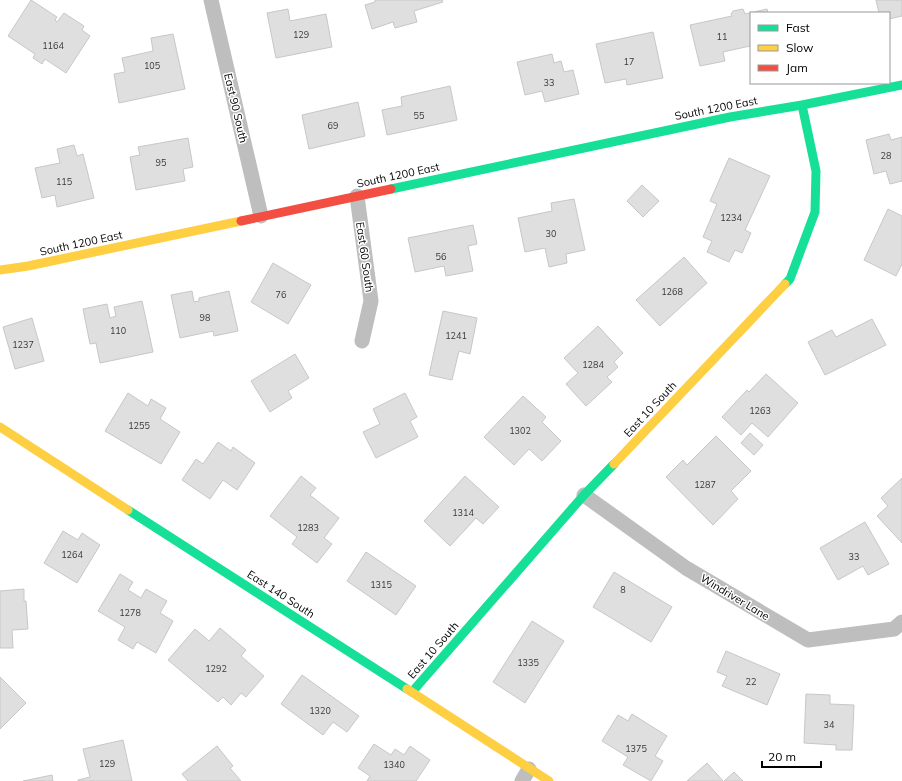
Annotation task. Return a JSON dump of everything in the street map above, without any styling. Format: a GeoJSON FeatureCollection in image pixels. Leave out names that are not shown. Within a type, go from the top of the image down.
{"type":"FeatureCollection","features":[{"type":"Feature","properties":{"kind":"street","name":"East 90 South"},"geometry":{"type":"LineString","coordinates":[[211,0],[261,216]]}},
{"type":"Feature","properties":{"kind":"street","name":"South 1200 East"},"geometry":{"type":"LineString","coordinates":[[0,270],[28,266],[730,117],[802,106],[902,85]]}},
{"type":"Feature","properties":{"kind":"street","name":"East 10 South"},"geometry":{"type":"LineString","coordinates":[[412,692],[584,496],[790,279],[815,212],[816,171],[802,106]]}},
{"type":"Feature","properties":{"kind":"street","name":"East 60 South"},"geometry":{"type":"LineString","coordinates":[[357,196],[371,301],[362,341]]}},
{"type":"Feature","properties":{"kind":"street","name":"East 140 South"},"geometry":{"type":"LineString","coordinates":[[0,427],[412,692],[525,775],[549,781]]}},
{"type":"Feature","properties":{"kind":"street","name":"Windriver Lane"},"geometry":{"type":"LineString","coordinates":[[584,496],[686,568],[808,640],[894,629],[902,622]]}},
{"type":"Feature","properties":{"kind":"building"},"geometry":{"type":"Polygon","coordinates":[[[31,0],[57,17],[55,20],[57,22],[64,13],[84,26],[82,30],[90,36],[66,73],[45,59],[42,64],[33,58],[35,54],[8,36],[31,0]]]}},
{"type":"Feature","properties":{"kind":"building"},"geometry":{"type":"Polygon","coordinates":[[[375,0],[442,0],[443,2],[414,11],[417,22],[395,28],[393,22],[372,29],[365,5],[375,2],[375,0]]]}},
{"type":"Feature","properties":{"kind":"building"},"geometry":{"type":"Polygon","coordinates":[[[876,0],[902,0],[902,16],[890,19],[890,12],[879,12],[876,0]]]}},
{"type":"Feature","properties":{"kind":"building"},"geometry":{"type":"Polygon","coordinates":[[[288,9],[290,21],[326,14],[332,47],[276,58],[267,13],[288,9]]]}},
{"type":"Feature","properties":{"kind":"building"},"geometry":{"type":"Polygon","coordinates":[[[743,9],[745,14],[750,13],[750,46],[723,52],[725,61],[700,66],[690,25],[732,16],[731,14],[733,11],[743,9]]]}},
{"type":"Feature","properties":{"kind":"building"},"geometry":{"type":"Polygon","coordinates":[[[767,9],[768,12],[754,12],[767,9]]]}},
{"type":"Feature","properties":{"kind":"building"},"geometry":{"type":"Polygon","coordinates":[[[653,32],[663,78],[627,85],[626,79],[605,83],[596,44],[653,32]]]}},
{"type":"Feature","properties":{"kind":"building"},"geometry":{"type":"Polygon","coordinates":[[[173,34],[185,89],[119,103],[114,74],[125,72],[122,58],[153,51],[151,38],[173,34]]]}},
{"type":"Feature","properties":{"kind":"building"},"geometry":{"type":"Polygon","coordinates":[[[552,54],[554,63],[561,61],[564,72],[573,70],[579,94],[545,102],[542,91],[525,95],[517,62],[552,54]]]}},
{"type":"Feature","properties":{"kind":"building"},"geometry":{"type":"Polygon","coordinates":[[[450,86],[457,120],[387,135],[382,110],[402,106],[401,97],[450,86]]]}},
{"type":"Feature","properties":{"kind":"building"},"geometry":{"type":"Polygon","coordinates":[[[358,102],[365,136],[309,149],[302,115],[358,102]]]}},
{"type":"Feature","properties":{"kind":"building"},"geometry":{"type":"Polygon","coordinates":[[[889,134],[891,140],[902,137],[902,181],[890,184],[886,171],[874,174],[866,140],[889,134]]]}},
{"type":"Feature","properties":{"kind":"building"},"geometry":{"type":"Polygon","coordinates":[[[188,138],[193,167],[183,169],[185,181],[136,190],[130,157],[140,155],[138,147],[188,138]]]}},
{"type":"Feature","properties":{"kind":"building"},"geometry":{"type":"Polygon","coordinates":[[[74,145],[77,156],[83,154],[94,198],[57,207],[55,195],[42,198],[35,168],[60,163],[57,149],[74,145]]]}},
{"type":"Feature","properties":{"kind":"building"},"geometry":{"type":"Polygon","coordinates":[[[729,158],[770,176],[745,230],[751,233],[742,253],[735,250],[729,262],[707,252],[712,241],[703,237],[717,204],[710,201],[729,158]]]}},
{"type":"Feature","properties":{"kind":"building"},"geometry":{"type":"Polygon","coordinates":[[[642,185],[659,201],[643,217],[627,201],[642,185]]]}},
{"type":"Feature","properties":{"kind":"building"},"geometry":{"type":"Polygon","coordinates":[[[574,199],[585,250],[566,254],[567,263],[549,267],[545,248],[525,252],[518,218],[552,211],[551,203],[574,199]]]}},
{"type":"Feature","properties":{"kind":"building"},"geometry":{"type":"Polygon","coordinates":[[[888,209],[902,216],[902,264],[896,276],[864,260],[888,209]]]}},
{"type":"Feature","properties":{"kind":"building"},"geometry":{"type":"Polygon","coordinates":[[[473,225],[477,244],[468,246],[473,271],[446,276],[444,266],[415,272],[408,238],[473,225]]]}},
{"type":"Feature","properties":{"kind":"building"},"geometry":{"type":"Polygon","coordinates":[[[684,257],[707,283],[660,326],[636,300],[684,257]]]}},
{"type":"Feature","properties":{"kind":"building"},"geometry":{"type":"Polygon","coordinates":[[[273,263],[311,285],[288,324],[251,302],[273,263]]]}},
{"type":"Feature","properties":{"kind":"building"},"geometry":{"type":"Polygon","coordinates":[[[192,291],[194,302],[199,301],[199,298],[229,291],[238,331],[214,336],[213,331],[180,338],[171,295],[192,291]]]}},
{"type":"Feature","properties":{"kind":"building"},"geometry":{"type":"Polygon","coordinates":[[[142,301],[153,352],[100,363],[96,343],[90,344],[83,309],[107,304],[110,318],[116,316],[114,307],[142,301]]]}},
{"type":"Feature","properties":{"kind":"building"},"geometry":{"type":"Polygon","coordinates":[[[443,311],[477,318],[470,354],[459,351],[452,380],[429,375],[443,311]]]}},
{"type":"Feature","properties":{"kind":"building"},"geometry":{"type":"Polygon","coordinates":[[[32,318],[44,361],[15,369],[3,327],[32,318]]]}},
{"type":"Feature","properties":{"kind":"building"},"geometry":{"type":"Polygon","coordinates":[[[872,319],[886,345],[825,375],[808,342],[832,330],[836,337],[872,319]]]}},
{"type":"Feature","properties":{"kind":"building"},"geometry":{"type":"Polygon","coordinates":[[[598,326],[623,353],[614,362],[618,367],[607,377],[612,382],[586,406],[566,384],[578,373],[564,358],[598,326]]]}},
{"type":"Feature","properties":{"kind":"building"},"geometry":{"type":"Polygon","coordinates":[[[295,354],[309,378],[288,391],[292,398],[270,412],[251,381],[295,354]]]}},
{"type":"Feature","properties":{"kind":"building"},"geometry":{"type":"Polygon","coordinates":[[[766,374],[798,403],[768,437],[752,423],[741,435],[722,417],[747,390],[749,392],[766,374]]]}},
{"type":"Feature","properties":{"kind":"building"},"geometry":{"type":"Polygon","coordinates":[[[128,393],[148,406],[151,399],[166,408],[160,419],[180,432],[161,464],[105,431],[128,393]]]}},
{"type":"Feature","properties":{"kind":"building"},"geometry":{"type":"Polygon","coordinates":[[[405,393],[417,417],[410,421],[418,437],[376,458],[363,432],[380,424],[373,409],[405,393]]]}},
{"type":"Feature","properties":{"kind":"building"},"geometry":{"type":"Polygon","coordinates":[[[523,396],[546,417],[542,422],[561,441],[542,461],[529,449],[514,465],[484,437],[523,396]]]}},
{"type":"Feature","properties":{"kind":"building"},"geometry":{"type":"Polygon","coordinates":[[[750,433],[763,445],[754,455],[741,443],[750,433]]]}},
{"type":"Feature","properties":{"kind":"building"},"geometry":{"type":"Polygon","coordinates":[[[716,436],[751,471],[731,491],[738,499],[713,525],[666,477],[683,460],[687,465],[716,436]]]}},
{"type":"Feature","properties":{"kind":"building"},"geometry":{"type":"Polygon","coordinates":[[[218,442],[231,451],[233,447],[255,463],[237,490],[223,480],[210,499],[182,480],[196,459],[203,464],[218,442]]]}},
{"type":"Feature","properties":{"kind":"building"},"geometry":{"type":"Polygon","coordinates":[[[301,476],[316,488],[310,495],[339,518],[324,538],[332,544],[317,563],[292,544],[297,537],[270,516],[301,476]]]}},
{"type":"Feature","properties":{"kind":"building"},"geometry":{"type":"Polygon","coordinates":[[[465,476],[499,507],[483,524],[476,518],[450,546],[424,521],[465,476]]]}},
{"type":"Feature","properties":{"kind":"building"},"geometry":{"type":"Polygon","coordinates":[[[902,478],[902,543],[877,516],[888,506],[881,498],[902,478]]]}},
{"type":"Feature","properties":{"kind":"building"},"geometry":{"type":"Polygon","coordinates":[[[865,522],[889,564],[868,575],[863,566],[838,580],[820,548],[865,522]]]}},
{"type":"Feature","properties":{"kind":"building"},"geometry":{"type":"Polygon","coordinates":[[[63,531],[78,540],[82,533],[100,545],[77,583],[44,563],[63,531]]]}},
{"type":"Feature","properties":{"kind":"building"},"geometry":{"type":"Polygon","coordinates":[[[366,552],[416,586],[396,615],[347,581],[366,552]]]}},
{"type":"Feature","properties":{"kind":"building"},"geometry":{"type":"Polygon","coordinates":[[[614,572],[672,607],[651,642],[593,607],[614,572]]]}},
{"type":"Feature","properties":{"kind":"building"},"geometry":{"type":"Polygon","coordinates":[[[120,574],[133,582],[128,590],[141,598],[146,589],[167,601],[160,613],[173,621],[156,653],[137,642],[133,649],[118,640],[125,627],[98,611],[120,574]]]}},
{"type":"Feature","properties":{"kind":"building"},"geometry":{"type":"Polygon","coordinates":[[[24,589],[28,629],[12,630],[13,648],[0,648],[0,591],[24,589]]]}},
{"type":"Feature","properties":{"kind":"building"},"geometry":{"type":"Polygon","coordinates":[[[532,621],[564,641],[525,703],[493,682],[532,621]]]}},
{"type":"Feature","properties":{"kind":"building"},"geometry":{"type":"Polygon","coordinates":[[[220,628],[246,650],[241,656],[264,676],[246,697],[241,693],[231,705],[223,697],[218,702],[168,660],[195,629],[209,641],[220,628]]]}},
{"type":"Feature","properties":{"kind":"building"},"geometry":{"type":"Polygon","coordinates":[[[726,651],[780,674],[767,705],[722,686],[727,676],[717,672],[726,651]]]}},
{"type":"Feature","properties":{"kind":"building"},"geometry":{"type":"Polygon","coordinates":[[[302,675],[359,716],[347,732],[333,722],[323,735],[281,704],[302,675]]]}},
{"type":"Feature","properties":{"kind":"building"},"geometry":{"type":"Polygon","coordinates":[[[0,677],[26,703],[0,729],[0,677]]]}},
{"type":"Feature","properties":{"kind":"building"},"geometry":{"type":"Polygon","coordinates":[[[806,694],[830,695],[830,704],[854,705],[852,750],[836,750],[836,745],[804,743],[806,694]]]}},
{"type":"Feature","properties":{"kind":"building"},"geometry":{"type":"Polygon","coordinates":[[[632,714],[667,736],[655,756],[663,761],[651,781],[623,765],[628,757],[602,741],[618,715],[628,721],[632,714]]]}},
{"type":"Feature","properties":{"kind":"building"},"geometry":{"type":"Polygon","coordinates":[[[123,740],[132,781],[78,781],[90,777],[83,749],[123,740]]]}},
{"type":"Feature","properties":{"kind":"building"},"geometry":{"type":"Polygon","coordinates":[[[374,744],[391,755],[395,749],[404,755],[410,746],[430,760],[416,781],[367,781],[370,776],[358,768],[374,744]]]}},
{"type":"Feature","properties":{"kind":"building"},"geometry":{"type":"Polygon","coordinates":[[[217,746],[233,766],[230,768],[241,781],[188,781],[182,774],[217,746]]]}},
{"type":"Feature","properties":{"kind":"building"},"geometry":{"type":"Polygon","coordinates":[[[707,763],[723,781],[687,781],[707,763]]]}},
{"type":"Feature","properties":{"kind":"building"},"geometry":{"type":"Polygon","coordinates":[[[734,772],[743,781],[724,781],[734,772]]]}},
{"type":"Feature","properties":{"kind":"building"},"geometry":{"type":"Polygon","coordinates":[[[52,775],[53,781],[23,781],[52,775]]]}},
{"type":"Feature","properties":{"kind":"traffic: fast"},"geometry":{"type":"LineString","coordinates":[[391,189],[730,117],[802,105],[902,85]]}},
{"type":"Feature","properties":{"kind":"traffic: fast"},"geometry":{"type":"LineString","coordinates":[[785,284],[790,279],[815,212],[816,171],[802,105]]}},
{"type":"Feature","properties":{"kind":"traffic: fast"},"geometry":{"type":"LineString","coordinates":[[412,692],[584,495],[614,464]]}},
{"type":"Feature","properties":{"kind":"traffic: fast"},"geometry":{"type":"LineString","coordinates":[[128,510],[407,689]]}},
{"type":"Feature","properties":{"kind":"traffic: slow"},"geometry":{"type":"LineString","coordinates":[[0,270],[28,266],[241,221]]}},
{"type":"Feature","properties":{"kind":"traffic: slow"},"geometry":{"type":"LineString","coordinates":[[614,464],[785,284]]}},
{"type":"Feature","properties":{"kind":"traffic: slow"},"geometry":{"type":"LineString","coordinates":[[0,427],[128,510]]}},
{"type":"Feature","properties":{"kind":"traffic: slow"},"geometry":{"type":"LineString","coordinates":[[407,689],[549,781]]}},
{"type":"Feature","properties":{"kind":"traffic: jam"},"geometry":{"type":"LineString","coordinates":[[241,221],[391,189]]}}]}
